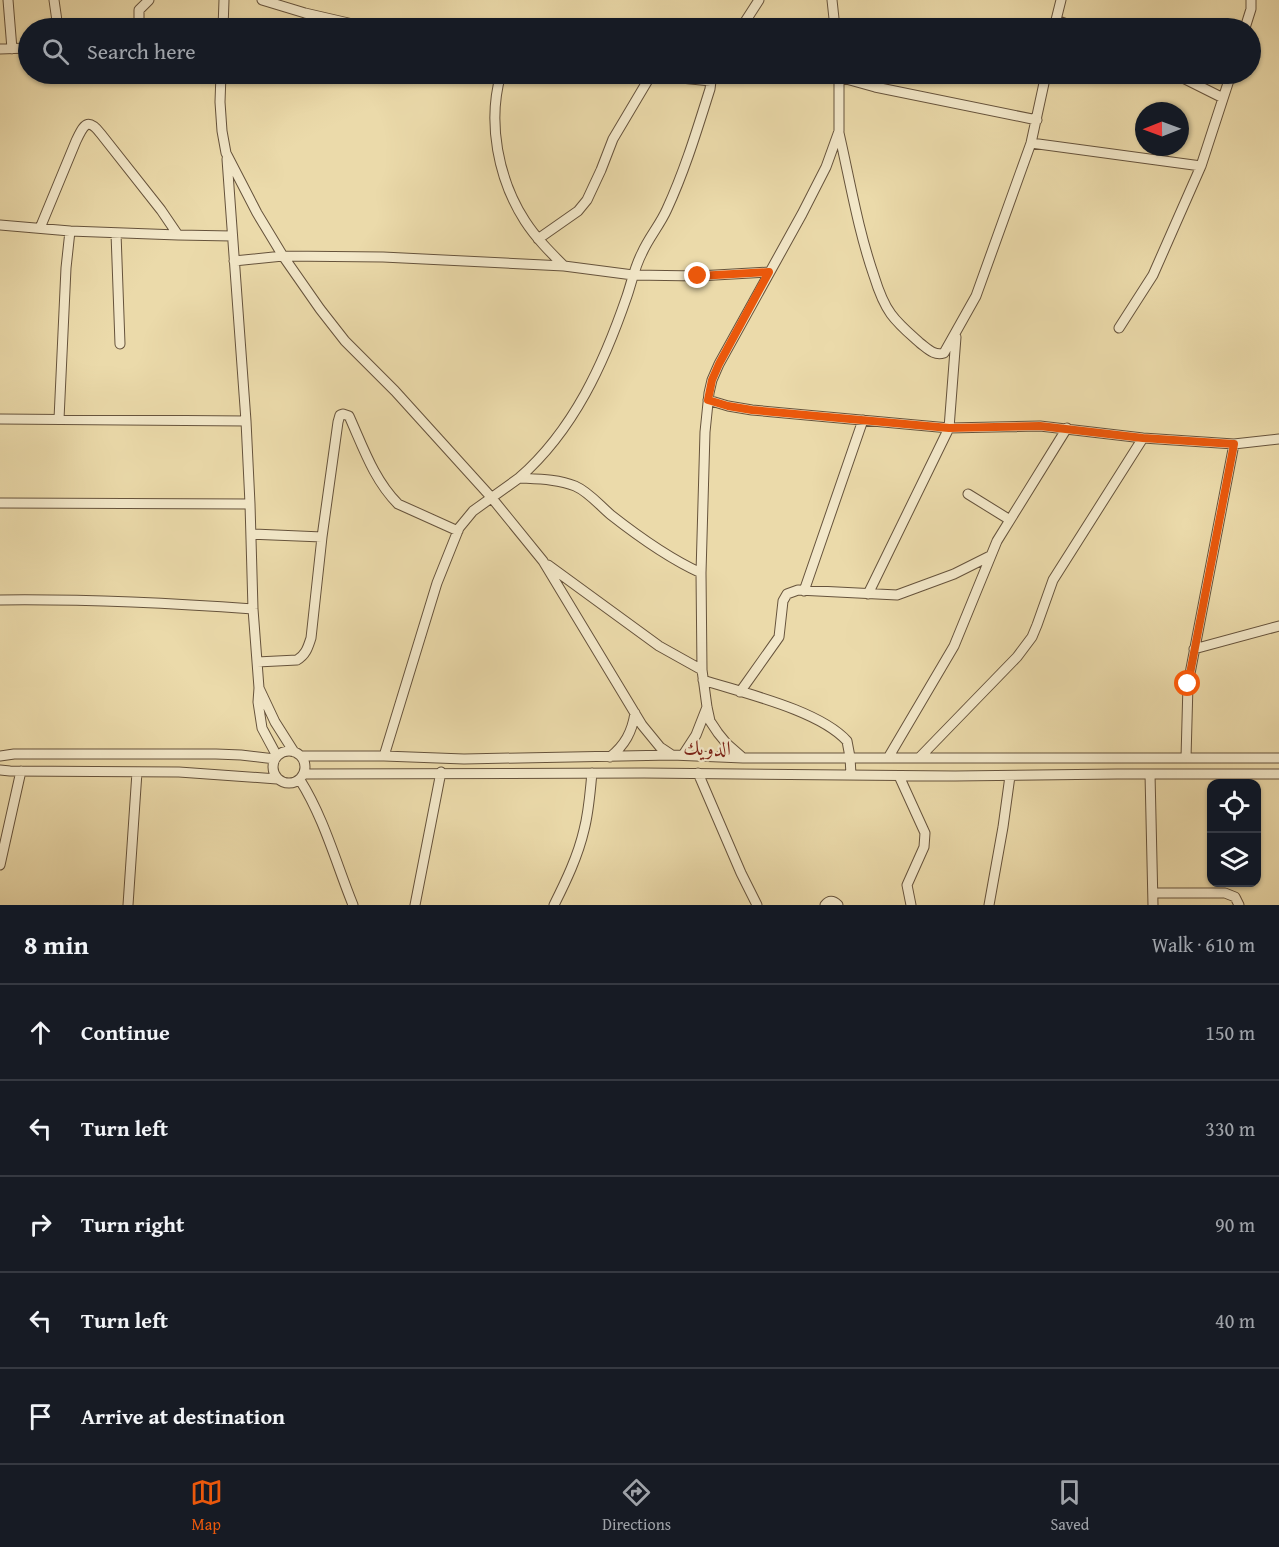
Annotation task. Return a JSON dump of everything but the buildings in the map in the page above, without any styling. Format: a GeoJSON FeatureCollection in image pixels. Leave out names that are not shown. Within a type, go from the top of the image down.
{"type":"FeatureCollection","features":[{"type":"Feature","properties":{"kind":"street"},"geometry":{"type":"LineString","coordinates":[[8,0],[12,49]]}},
{"type":"Feature","properties":{"kind":"street"},"geometry":{"type":"LineString","coordinates":[[54,0],[57,18]]}},
{"type":"Feature","properties":{"kind":"street"},"geometry":{"type":"LineString","coordinates":[[139,18],[139,10],[148,0]]}},
{"type":"Feature","properties":{"kind":"street"},"geometry":{"type":"LineString","coordinates":[[223,18],[224,0]]}},
{"type":"Feature","properties":{"kind":"street"},"geometry":{"type":"LineString","coordinates":[[262,0],[324,18]]}},
{"type":"Feature","properties":{"kind":"street"},"geometry":{"type":"LineString","coordinates":[[747,18],[759,0]]}},
{"type":"Feature","properties":{"kind":"street"},"geometry":{"type":"LineString","coordinates":[[832,0],[834,18]]}},
{"type":"Feature","properties":{"kind":"street"},"geometry":{"type":"LineString","coordinates":[[1056,18],[1061,0]]}},
{"type":"Feature","properties":{"kind":"street"},"geometry":{"type":"LineString","coordinates":[[1248,18],[1251,0]]}},
{"type":"Feature","properties":{"kind":"street"},"geometry":{"type":"LineString","coordinates":[[0,49],[18,49]]}},
{"type":"Feature","properties":{"kind":"street"},"geometry":{"type":"LineString","coordinates":[[221,84],[222,131],[226,153],[246,421],[258,702],[262,728],[276,757],[273,769],[277,778]]}},
{"type":"Feature","properties":{"kind":"street"},"geometry":{"type":"LineString","coordinates":[[499,84],[494,123],[496,146],[502,170],[513,200],[524,220],[538,239],[564,266]]}},
{"type":"Feature","properties":{"kind":"street"},"geometry":{"type":"LineString","coordinates":[[538,239],[578,211],[587,200],[613,139],[646,84]]}},
{"type":"Feature","properties":{"kind":"street"},"geometry":{"type":"LineString","coordinates":[[384,756],[437,583],[458,531],[472,511],[519,478],[537,462],[561,433],[582,401],[609,343],[641,254],[666,212],[687,162],[710,84]]}},
{"type":"Feature","properties":{"kind":"street"},"geometry":{"type":"LineString","coordinates":[[839,84],[839,130],[867,255],[876,283],[889,311],[911,335],[937,354],[944,353],[976,296],[1031,143],[1044,84]]}},
{"type":"Feature","properties":{"kind":"street"},"geometry":{"type":"LineString","coordinates":[[866,84],[1037,120]]}},
{"type":"Feature","properties":{"kind":"street"},"geometry":{"type":"LineString","coordinates":[[1194,84],[1223,99]]}},
{"type":"Feature","properties":{"kind":"street"},"geometry":{"type":"LineString","coordinates":[[1119,328],[1153,275],[1201,166],[1228,84]]}},
{"type":"Feature","properties":{"kind":"street"},"geometry":{"type":"LineString","coordinates":[[40,228],[76,141],[81,131],[87,124],[90,124],[94,125],[114,150],[178,235]]}},
{"type":"Feature","properties":{"kind":"street"},"geometry":{"type":"LineString","coordinates":[[743,758],[727,744],[710,721],[702,670],[701,573],[708,400],[712,380],[719,364],[826,168],[839,130]]}},
{"type":"Feature","properties":{"kind":"street"},"geometry":{"type":"LineString","coordinates":[[1031,143],[1201,166]]}},
{"type":"Feature","properties":{"kind":"street"},"geometry":{"type":"LineString","coordinates":[[226,153],[257,213],[283,256],[320,309],[345,340],[395,391],[491,497],[543,561],[650,736],[672,755]]}},
{"type":"Feature","properties":{"kind":"street"},"geometry":{"type":"LineString","coordinates":[[0,225],[70,231],[232,236]]}},
{"type":"Feature","properties":{"kind":"street"},"geometry":{"type":"LineString","coordinates":[[59,419],[66,268],[70,231]]}},
{"type":"Feature","properties":{"kind":"street"},"geometry":{"type":"LineString","coordinates":[[116,233],[120,344]]}},
{"type":"Feature","properties":{"kind":"street"},"geometry":{"type":"LineString","coordinates":[[234,261],[283,256],[383,257],[564,266],[633,275],[698,276],[769,272]]}},
{"type":"Feature","properties":{"kind":"street"},"geometry":{"type":"LineString","coordinates":[[868,594],[949,428],[957,333]]}},
{"type":"Feature","properties":{"kind":"street"},"geometry":{"type":"LineString","coordinates":[[708,400],[752,410],[949,428],[1040,426],[1143,438],[1234,444],[1279,439]]}},
{"type":"Feature","properties":{"kind":"street"},"geometry":{"type":"LineString","coordinates":[[257,662],[297,660],[309,647],[338,422],[343,414],[349,416],[369,462],[398,504],[458,531]]}},
{"type":"Feature","properties":{"kind":"street"},"geometry":{"type":"LineString","coordinates":[[0,419],[246,421]]}},
{"type":"Feature","properties":{"kind":"street"},"geometry":{"type":"LineString","coordinates":[[804,591],[863,420]]}},
{"type":"Feature","properties":{"kind":"street"},"geometry":{"type":"LineString","coordinates":[[888,758],[954,646],[997,541],[1067,428]]}},
{"type":"Feature","properties":{"kind":"street"},"geometry":{"type":"LineString","coordinates":[[919,758],[1010,665],[1032,637],[1053,580],[1143,438]]}},
{"type":"Feature","properties":{"kind":"street"},"geometry":{"type":"LineString","coordinates":[[1186,758],[1188,684],[1234,444]]}},
{"type":"Feature","properties":{"kind":"street"},"geometry":{"type":"LineString","coordinates":[[519,478],[552,481],[577,487],[609,514],[651,544],[676,561],[701,573]]}},
{"type":"Feature","properties":{"kind":"street"},"geometry":{"type":"LineString","coordinates":[[968,495],[1010,520]]}},
{"type":"Feature","properties":{"kind":"street"},"geometry":{"type":"LineString","coordinates":[[0,503],[250,504]]}},
{"type":"Feature","properties":{"kind":"street"},"geometry":{"type":"LineString","coordinates":[[251,534],[322,537]]}},
{"type":"Feature","properties":{"kind":"street"},"geometry":{"type":"LineString","coordinates":[[740,692],[778,637],[783,601],[785,596],[791,592],[798,590],[888,595],[903,593],[954,574],[990,556]]}},
{"type":"Feature","properties":{"kind":"street"},"geometry":{"type":"LineString","coordinates":[[543,561],[659,646],[702,670]]}},
{"type":"Feature","properties":{"kind":"street"},"geometry":{"type":"LineString","coordinates":[[0,600],[92,600],[253,609]]}},
{"type":"Feature","properties":{"kind":"street"},"geometry":{"type":"LineString","coordinates":[[1194,649],[1279,626]]}},
{"type":"Feature","properties":{"kind":"street"},"geometry":{"type":"LineString","coordinates":[[703,680],[778,703],[824,724],[845,738],[848,743],[851,775]]}},
{"type":"Feature","properties":{"kind":"street"},"geometry":{"type":"LineString","coordinates":[[259,688],[275,722],[305,766],[302,777],[353,905]]}},
{"type":"Feature","properties":{"kind":"street"},"geometry":{"type":"LineString","coordinates":[[683,755],[696,735],[706,707]]}},
{"type":"Feature","properties":{"kind":"street"},"geometry":{"type":"LineString","coordinates":[[610,757],[625,742],[634,723],[635,713]]}},
{"type":"Feature","properties":{"kind":"street"},"geometry":{"type":"LineString","coordinates":[[0,756],[14,754],[216,754],[276,757],[283,753],[464,759],[672,755],[743,758],[1279,758]]}},
{"type":"Feature","properties":{"kind":"street"},"geometry":{"type":"LineString","coordinates":[[568,773],[570,758]]}},
{"type":"Feature","properties":{"kind":"street"},"geometry":{"type":"LineString","coordinates":[[0,770],[220,774],[277,778],[288,784],[302,777],[441,772],[898,776],[1279,774]]}},
{"type":"Feature","properties":{"kind":"street"},"geometry":{"type":"LineString","coordinates":[[0,865],[21,771]]}},
{"type":"Feature","properties":{"kind":"street"},"geometry":{"type":"LineString","coordinates":[[127,902],[137,772]]}},
{"type":"Feature","properties":{"kind":"street"},"geometry":{"type":"LineString","coordinates":[[415,905],[441,772]]}},
{"type":"Feature","properties":{"kind":"street"},"geometry":{"type":"LineString","coordinates":[[554,905],[584,831],[592,773]]}},
{"type":"Feature","properties":{"kind":"street"},"geometry":{"type":"LineString","coordinates":[[698,773],[757,905]]}},
{"type":"Feature","properties":{"kind":"street"},"geometry":{"type":"LineString","coordinates":[[1150,774],[1153,905]]}},
{"type":"Feature","properties":{"kind":"street"},"geometry":{"type":"LineString","coordinates":[[898,776],[926,839],[907,885],[911,905]]}},
{"type":"Feature","properties":{"kind":"street"},"geometry":{"type":"LineString","coordinates":[[988,905],[1004,827],[1010,776]]}},
{"type":"Feature","properties":{"kind":"street"},"geometry":{"type":"LineString","coordinates":[[1153,893],[1225,893],[1235,897],[1239,905]]}},
{"type":"Feature","properties":{"kind":"street"},"geometry":{"type":"LineString","coordinates":[[825,905],[831,901],[838,905]]}},
{"type":"Feature","properties":{"kind":"district","name":"الدويك"},"geometry":{"type":"Point","coordinates":[707,747]}},
{"type":"Feature","properties":{"kind":"route"},"geometry":{"type":"LineString","coordinates":[[698,276],[769,272],[719,364],[712,380],[708,400],[752,410],[949,428],[1040,426],[1143,438],[1234,444],[1188,684]]}}]}
